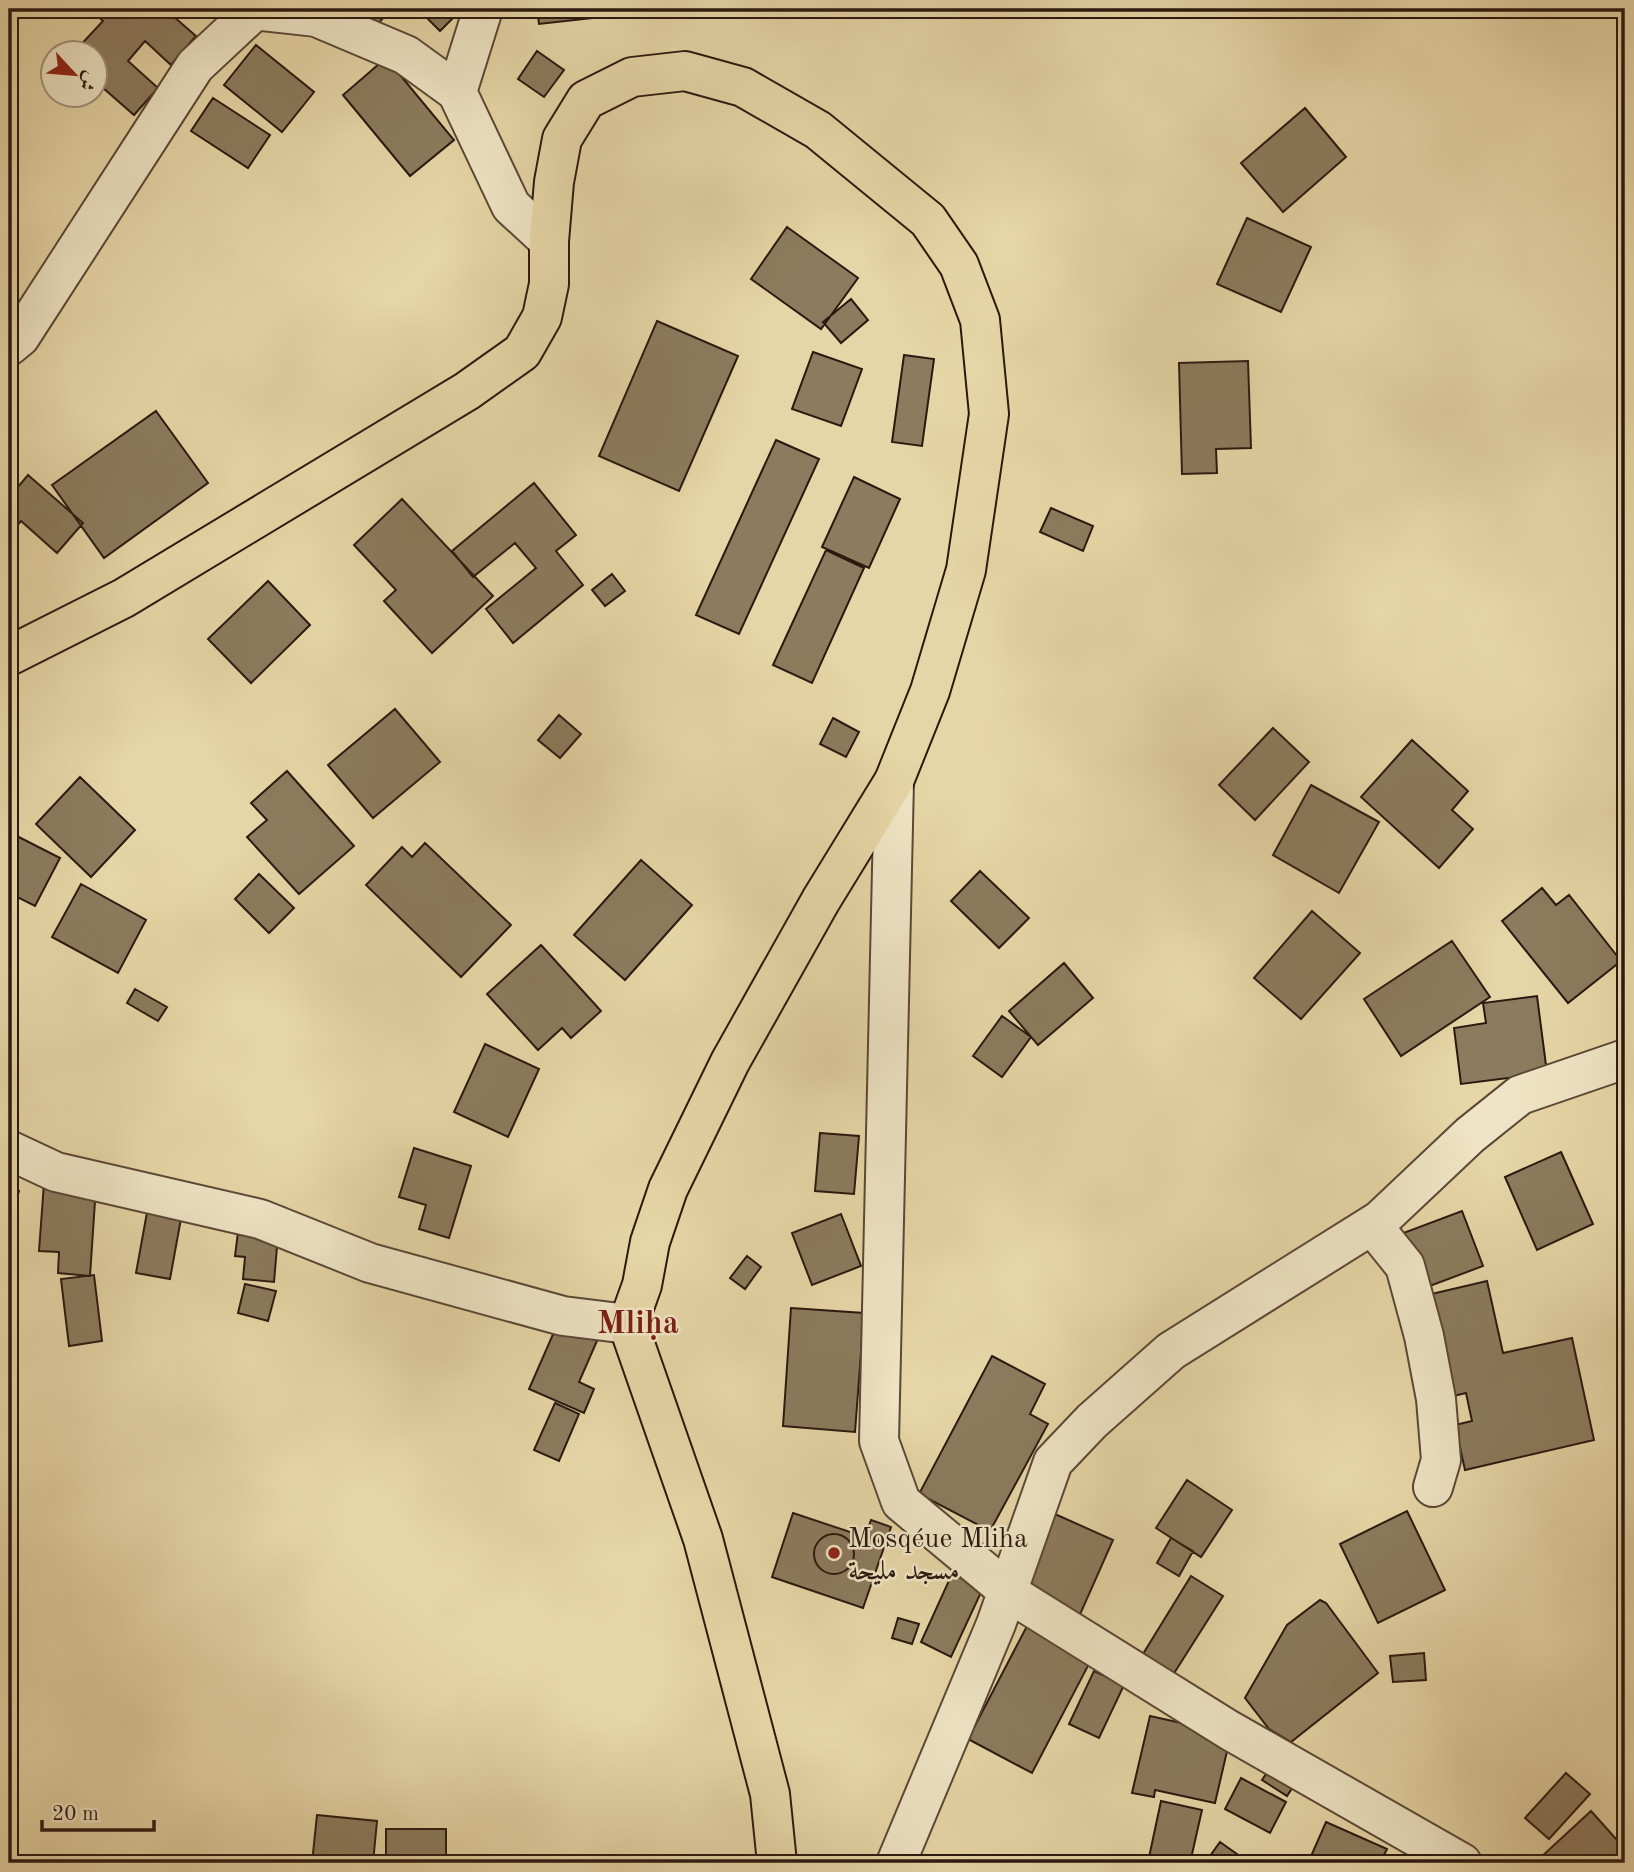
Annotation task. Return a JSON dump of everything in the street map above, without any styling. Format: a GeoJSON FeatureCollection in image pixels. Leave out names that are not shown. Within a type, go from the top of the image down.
{"type":"FeatureCollection","features":[{"type":"Feature","properties":{"kind":"main road"},"geometry":{"type":"LineString","coordinates":[[9,656],[136,591],[467,391],[522,352],[542,317],[549,284],[549,241],[554,182],[562,139],[586,100],[632,77],[685,71],[743,87],[818,130],[928,220],[959,265],[980,320],[989,414],[966,570],[930,691],[894,780],[821,900],[730,1062],[668,1189],[650,1242],[642,1285],[628,1324],[706,1552],[753,1720],[770,1794],[777,1863]]}},
{"type":"Feature","properties":{"kind":"street"},"geometry":{"type":"LineString","coordinates":[[9,346],[20,337],[195,66],[249,9],[316,17],[406,55],[457,92],[511,206],[549,241]]}},
{"type":"Feature","properties":{"kind":"street"},"geometry":{"type":"LineString","coordinates":[[457,92],[483,9]]}},
{"type":"Feature","properties":{"kind":"street"},"geometry":{"type":"LineString","coordinates":[[894,780],[879,1441],[901,1502],[1007,1590],[1229,1730],[1462,1863]]}},
{"type":"Feature","properties":{"kind":"street"},"geometry":{"type":"LineString","coordinates":[[896,1863],[996,1624],[1053,1462],[1091,1421],[1171,1351],[1372,1226],[1469,1135],[1520,1095],[1625,1059]]}},
{"type":"Feature","properties":{"kind":"street"},"geometry":{"type":"LineString","coordinates":[[9,1150],[56,1172],[260,1219],[383,1266],[564,1316],[628,1324]]}},
{"type":"Feature","properties":{"kind":"street"},"geometry":{"type":"LineString","coordinates":[[1372,1226],[1405,1266],[1424,1336],[1436,1399],[1441,1460],[1433,1487]]}},
{"type":"Feature","properties":{"kind":"building"},"geometry":{"type":"Polygon","coordinates":[[[89,9],[165,9],[196,36],[171,65],[145,41],[128,61],[158,88],[134,115],[108,92],[108,38],[87,38],[103,21],[89,9]]]}},
{"type":"Feature","properties":{"kind":"building"},"geometry":{"type":"Polygon","coordinates":[[[350,9],[384,9],[388,12],[374,29],[350,9]]]}},
{"type":"Feature","properties":{"kind":"building"},"geometry":{"type":"Polygon","coordinates":[[[418,9],[462,9],[440,31],[418,9]]]}},
{"type":"Feature","properties":{"kind":"building"},"geometry":{"type":"Polygon","coordinates":[[[537,9],[618,9],[619,15],[539,24],[537,9]]]}},
{"type":"Feature","properties":{"kind":"building"},"geometry":{"type":"Polygon","coordinates":[[[256,45],[314,92],[282,132],[224,85],[256,45]]]}},
{"type":"Feature","properties":{"kind":"building"},"geometry":{"type":"Polygon","coordinates":[[[537,51],[564,70],[544,97],[518,79],[537,51]]]}},
{"type":"Feature","properties":{"kind":"building"},"geometry":{"type":"Polygon","coordinates":[[[386,58],[454,140],[410,176],[343,95],[386,58]]]}},
{"type":"Feature","properties":{"kind":"building"},"geometry":{"type":"Polygon","coordinates":[[[213,98],[270,135],[248,168],[191,131],[213,98]]]}},
{"type":"Feature","properties":{"kind":"building"},"geometry":{"type":"Polygon","coordinates":[[[1305,108],[1346,157],[1283,212],[1241,163],[1305,108]]]}},
{"type":"Feature","properties":{"kind":"building"},"geometry":{"type":"Polygon","coordinates":[[[1247,218],[1311,247],[1281,312],[1217,284],[1247,218]]]}},
{"type":"Feature","properties":{"kind":"building"},"geometry":{"type":"Polygon","coordinates":[[[787,227],[858,278],[821,329],[751,279],[787,227]]]}},
{"type":"Feature","properties":{"kind":"building"},"geometry":{"type":"Polygon","coordinates":[[[851,299],[868,320],[841,343],[823,322],[851,299]]]}},
{"type":"Feature","properties":{"kind":"building"},"geometry":{"type":"Polygon","coordinates":[[[657,321],[738,356],[679,491],[599,456],[657,321]]]}},
{"type":"Feature","properties":{"kind":"building"},"geometry":{"type":"Polygon","coordinates":[[[813,352],[862,369],[841,426],[792,409],[813,352]]]}},
{"type":"Feature","properties":{"kind":"building"},"geometry":{"type":"Polygon","coordinates":[[[904,355],[934,359],[922,446],[892,442],[904,355]]]}},
{"type":"Feature","properties":{"kind":"building"},"geometry":{"type":"Polygon","coordinates":[[[1248,361],[1251,448],[1216,449],[1217,473],[1182,474],[1179,363],[1248,361]]]}},
{"type":"Feature","properties":{"kind":"building"},"geometry":{"type":"Polygon","coordinates":[[[156,411],[208,483],[104,558],[52,485],[156,411]]]}},
{"type":"Feature","properties":{"kind":"building"},"geometry":{"type":"Polygon","coordinates":[[[776,440],[819,459],[739,634],[696,615],[776,440]]]}},
{"type":"Feature","properties":{"kind":"building"},"geometry":{"type":"Polygon","coordinates":[[[28,475],[83,523],[57,553],[21,521],[9,535],[9,490],[13,493],[28,475]]]}},
{"type":"Feature","properties":{"kind":"building"},"geometry":{"type":"Polygon","coordinates":[[[854,477],[900,499],[869,568],[822,547],[854,477]]]}},
{"type":"Feature","properties":{"kind":"building"},"geometry":{"type":"Polygon","coordinates":[[[534,483],[576,535],[556,551],[583,585],[513,643],[486,609],[536,568],[515,543],[473,577],[452,551],[534,483]]]}},
{"type":"Feature","properties":{"kind":"building"},"geometry":{"type":"Polygon","coordinates":[[[402,499],[493,596],[432,653],[384,601],[396,590],[354,545],[402,499]]]}},
{"type":"Feature","properties":{"kind":"building"},"geometry":{"type":"Polygon","coordinates":[[[1051,508],[1093,526],[1083,551],[1040,532],[1051,508]]]}},
{"type":"Feature","properties":{"kind":"building"},"geometry":{"type":"Polygon","coordinates":[[[826,550],[864,568],[812,683],[773,665],[826,550]]]}},
{"type":"Feature","properties":{"kind":"building"},"geometry":{"type":"Polygon","coordinates":[[[612,574],[625,591],[605,606],[592,590],[612,574]]]}},
{"type":"Feature","properties":{"kind":"building"},"geometry":{"type":"Polygon","coordinates":[[[268,581],[310,625],[251,683],[208,639],[268,581]]]}},
{"type":"Feature","properties":{"kind":"building"},"geometry":{"type":"Polygon","coordinates":[[[395,709],[440,762],[373,818],[328,765],[395,709]]]}},
{"type":"Feature","properties":{"kind":"building"},"geometry":{"type":"Polygon","coordinates":[[[559,715],[581,734],[560,758],[538,740],[559,715]]]}},
{"type":"Feature","properties":{"kind":"building"},"geometry":{"type":"Polygon","coordinates":[[[833,718],[859,732],[846,757],[820,744],[833,718]]]}},
{"type":"Feature","properties":{"kind":"building"},"geometry":{"type":"Polygon","coordinates":[[[1273,728],[1309,762],[1255,820],[1219,785],[1273,728]]]}},
{"type":"Feature","properties":{"kind":"building"},"geometry":{"type":"Polygon","coordinates":[[[1412,740],[1468,791],[1452,810],[1473,829],[1439,868],[1361,797],[1412,740]]]}},
{"type":"Feature","properties":{"kind":"building"},"geometry":{"type":"Polygon","coordinates":[[[287,771],[354,846],[299,894],[247,837],[267,820],[251,803],[287,771]]]}},
{"type":"Feature","properties":{"kind":"building"},"geometry":{"type":"Polygon","coordinates":[[[80,777],[135,830],[91,877],[36,824],[80,777]]]}},
{"type":"Feature","properties":{"kind":"building"},"geometry":{"type":"Polygon","coordinates":[[[1311,785],[1379,822],[1339,893],[1273,855],[1311,785]]]}},
{"type":"Feature","properties":{"kind":"building"},"geometry":{"type":"Polygon","coordinates":[[[9,832],[60,858],[35,906],[9,893],[9,832]]]}},
{"type":"Feature","properties":{"kind":"building"},"geometry":{"type":"Polygon","coordinates":[[[425,843],[511,925],[461,977],[366,885],[402,847],[412,857],[425,843]]]}},
{"type":"Feature","properties":{"kind":"building"},"geometry":{"type":"Polygon","coordinates":[[[641,860],[692,905],[625,980],[574,935],[641,860]]]}},
{"type":"Feature","properties":{"kind":"building"},"geometry":{"type":"Polygon","coordinates":[[[980,871],[1029,918],[999,948],[951,901],[980,871]]]}},
{"type":"Feature","properties":{"kind":"building"},"geometry":{"type":"Polygon","coordinates":[[[259,874],[294,908],[269,933],[235,899],[259,874]]]}},
{"type":"Feature","properties":{"kind":"building"},"geometry":{"type":"Polygon","coordinates":[[[81,884],[146,920],[118,973],[52,937],[81,884]]]}},
{"type":"Feature","properties":{"kind":"building"},"geometry":{"type":"Polygon","coordinates":[[[1542,888],[1556,905],[1569,895],[1621,961],[1568,1003],[1502,921],[1542,888]]]}},
{"type":"Feature","properties":{"kind":"building"},"geometry":{"type":"Polygon","coordinates":[[[1312,911],[1360,953],[1301,1019],[1254,978],[1312,911]]]}},
{"type":"Feature","properties":{"kind":"building"},"geometry":{"type":"Polygon","coordinates":[[[1452,941],[1490,997],[1401,1056],[1364,999],[1452,941]]]}},
{"type":"Feature","properties":{"kind":"building"},"geometry":{"type":"Polygon","coordinates":[[[541,945],[601,1011],[571,1038],[562,1028],[538,1050],[487,994],[541,945]]]}},
{"type":"Feature","properties":{"kind":"building"},"geometry":{"type":"Polygon","coordinates":[[[1064,963],[1093,998],[1038,1045],[1009,1011],[1064,963]]]}},
{"type":"Feature","properties":{"kind":"building"},"geometry":{"type":"Polygon","coordinates":[[[135,989],[167,1007],[158,1021],[127,1003],[135,989]]]}},
{"type":"Feature","properties":{"kind":"building"},"geometry":{"type":"Polygon","coordinates":[[[1537,996],[1547,1073],[1461,1084],[1454,1028],[1486,1023],[1483,1003],[1537,996]]]}},
{"type":"Feature","properties":{"kind":"building"},"geometry":{"type":"Polygon","coordinates":[[[1002,1016],[1031,1037],[1002,1077],[973,1056],[1002,1016]]]}},
{"type":"Feature","properties":{"kind":"building"},"geometry":{"type":"Polygon","coordinates":[[[485,1044],[539,1069],[508,1137],[454,1112],[485,1044]]]}},
{"type":"Feature","properties":{"kind":"building"},"geometry":{"type":"Polygon","coordinates":[[[820,1133],[859,1136],[854,1194],[815,1191],[820,1133]]]}},
{"type":"Feature","properties":{"kind":"building"},"geometry":{"type":"Polygon","coordinates":[[[414,1148],[471,1166],[449,1238],[419,1229],[426,1205],[399,1197],[414,1148]]]}},
{"type":"Feature","properties":{"kind":"building"},"geometry":{"type":"Polygon","coordinates":[[[1561,1152],[1593,1224],[1537,1250],[1505,1177],[1561,1152]]]}},
{"type":"Feature","properties":{"kind":"building"},"geometry":{"type":"Polygon","coordinates":[[[44,1183],[96,1186],[90,1276],[58,1273],[59,1252],[39,1251],[44,1183]]]}},
{"type":"Feature","properties":{"kind":"building"},"geometry":{"type":"Polygon","coordinates":[[[9,1188],[19,1191],[9,1224],[9,1188]]]}},
{"type":"Feature","properties":{"kind":"building"},"geometry":{"type":"Polygon","coordinates":[[[148,1207],[182,1213],[170,1279],[136,1273],[148,1207]]]}},
{"type":"Feature","properties":{"kind":"building"},"geometry":{"type":"Polygon","coordinates":[[[1462,1211],[1483,1266],[1419,1290],[1398,1235],[1462,1211]]]}},
{"type":"Feature","properties":{"kind":"building"},"geometry":{"type":"Polygon","coordinates":[[[841,1214],[861,1266],[812,1285],[792,1233],[841,1214]]]}},
{"type":"Feature","properties":{"kind":"building"},"geometry":{"type":"Polygon","coordinates":[[[238,1232],[278,1235],[274,1282],[243,1279],[245,1257],[235,1256],[238,1232]]]}},
{"type":"Feature","properties":{"kind":"building"},"geometry":{"type":"Polygon","coordinates":[[[747,1256],[761,1267],[745,1289],[730,1278],[747,1256]]]}},
{"type":"Feature","properties":{"kind":"building"},"geometry":{"type":"Polygon","coordinates":[[[94,1275],[102,1341],[69,1346],[61,1279],[94,1275]]]}},
{"type":"Feature","properties":{"kind":"building"},"geometry":{"type":"Polygon","coordinates":[[[1487,1281],[1503,1353],[1572,1338],[1594,1440],[1465,1470],[1455,1425],[1472,1421],[1466,1393],[1445,1398],[1423,1296],[1487,1281]]]}},
{"type":"Feature","properties":{"kind":"building"},"geometry":{"type":"Polygon","coordinates":[[[245,1284],[276,1291],[268,1321],[238,1313],[245,1284]]]}},
{"type":"Feature","properties":{"kind":"building"},"geometry":{"type":"Polygon","coordinates":[[[791,1308],[864,1313],[855,1432],[783,1426],[791,1308]]]}},
{"type":"Feature","properties":{"kind":"building"},"geometry":{"type":"Polygon","coordinates":[[[561,1316],[600,1334],[579,1382],[594,1389],[584,1413],[529,1389],[561,1316]]]}},
{"type":"Feature","properties":{"kind":"building"},"geometry":{"type":"Polygon","coordinates":[[[992,1356],[1045,1384],[1030,1414],[1048,1424],[990,1531],[919,1494],[992,1356]]]}},
{"type":"Feature","properties":{"kind":"building"},"geometry":{"type":"Polygon","coordinates":[[[555,1403],[579,1414],[559,1461],[534,1450],[555,1403]]]}},
{"type":"Feature","properties":{"kind":"building"},"geometry":{"type":"Polygon","coordinates":[[[1187,1480],[1232,1510],[1201,1557],[1156,1528],[1187,1480]]]}},
{"type":"Feature","properties":{"kind":"building"},"geometry":{"type":"Polygon","coordinates":[[[1046,1510],[1113,1540],[1078,1619],[1010,1589],[1046,1510]]]}},
{"type":"Feature","properties":{"kind":"building"},"geometry":{"type":"Polygon","coordinates":[[[1407,1511],[1445,1590],[1378,1623],[1340,1544],[1407,1511]]]}},
{"type":"Feature","properties":{"kind":"building"},"geometry":{"type":"Polygon","coordinates":[[[793,1513],[865,1537],[871,1520],[891,1527],[863,1608],[772,1577],[793,1513]]]}},
{"type":"Feature","properties":{"kind":"building"},"geometry":{"type":"Polygon","coordinates":[[[871,1520],[891,1527],[885,1543],[865,1537],[871,1520]]]}},
{"type":"Feature","properties":{"kind":"building"},"geometry":{"type":"Polygon","coordinates":[[[834,1534],[842,1535],[848,1540],[853,1546],[853,1562],[848,1568],[842,1573],[834,1574],[826,1573],[820,1568],[815,1562],[814,1554],[815,1546],[820,1540],[826,1535],[834,1534]]]}},
{"type":"Feature","properties":{"kind":"building"},"geometry":{"type":"Polygon","coordinates":[[[1171,1538],[1193,1551],[1179,1576],[1157,1563],[1171,1538]]]}},
{"type":"Feature","properties":{"kind":"building"},"geometry":{"type":"Polygon","coordinates":[[[952,1574],[983,1588],[951,1657],[921,1642],[952,1574]]]}},
{"type":"Feature","properties":{"kind":"building"},"geometry":{"type":"Polygon","coordinates":[[[1191,1576],[1223,1596],[1166,1686],[1135,1667],[1191,1576]]]}},
{"type":"Feature","properties":{"kind":"building"},"geometry":{"type":"Polygon","coordinates":[[[1320,1600],[1326,1603],[1378,1673],[1291,1742],[1269,1729],[1245,1698],[1287,1625],[1320,1600]]]}},
{"type":"Feature","properties":{"kind":"building"},"geometry":{"type":"Polygon","coordinates":[[[898,1618],[919,1624],[912,1644],[892,1638],[898,1618]]]}},
{"type":"Feature","properties":{"kind":"building"},"geometry":{"type":"Polygon","coordinates":[[[1027,1626],[1091,1660],[1032,1773],[968,1739],[1027,1626]]]}},
{"type":"Feature","properties":{"kind":"building"},"geometry":{"type":"Polygon","coordinates":[[[1424,1653],[1426,1680],[1393,1682],[1390,1656],[1424,1653]]]}},
{"type":"Feature","properties":{"kind":"building"},"geometry":{"type":"Polygon","coordinates":[[[1094,1671],[1124,1685],[1099,1738],[1069,1724],[1094,1671]]]}},
{"type":"Feature","properties":{"kind":"building"},"geometry":{"type":"Polygon","coordinates":[[[1150,1716],[1231,1734],[1215,1803],[1155,1790],[1154,1797],[1132,1793],[1150,1716]]]}},
{"type":"Feature","properties":{"kind":"building"},"geometry":{"type":"Polygon","coordinates":[[[1272,1765],[1296,1782],[1287,1796],[1262,1780],[1272,1765]]]}},
{"type":"Feature","properties":{"kind":"building"},"geometry":{"type":"Polygon","coordinates":[[[1566,1773],[1590,1794],[1549,1839],[1525,1818],[1566,1773]]]}},
{"type":"Feature","properties":{"kind":"building"},"geometry":{"type":"Polygon","coordinates":[[[1241,1778],[1286,1802],[1270,1833],[1225,1809],[1241,1778]]]}},
{"type":"Feature","properties":{"kind":"building"},"geometry":{"type":"Polygon","coordinates":[[[1161,1801],[1202,1810],[1190,1863],[1148,1862],[1161,1801]]]}},
{"type":"Feature","properties":{"kind":"building"},"geometry":{"type":"Polygon","coordinates":[[[1591,1811],[1625,1849],[1625,1863],[1545,1863],[1540,1858],[1591,1811]]]}},
{"type":"Feature","properties":{"kind":"building"},"geometry":{"type":"Polygon","coordinates":[[[317,1815],[377,1821],[373,1863],[312,1863],[317,1815]]]}},
{"type":"Feature","properties":{"kind":"building"},"geometry":{"type":"Polygon","coordinates":[[[1326,1822],[1387,1849],[1380,1863],[1308,1863],[1326,1822]]]}},
{"type":"Feature","properties":{"kind":"building"},"geometry":{"type":"Polygon","coordinates":[[[386,1829],[446,1829],[446,1863],[386,1863],[386,1829]]]}},
{"type":"Feature","properties":{"kind":"building"},"geometry":{"type":"Polygon","coordinates":[[[1220,1842],[1248,1862],[1205,1863],[1220,1842]]]}},
{"type":"Feature","properties":{"kind":"place","name":"Mosqéue Mliha مسجد مليحة"},"geometry":{"type":"Point","coordinates":[834,1553]}},
{"type":"Feature","properties":{"kind":"district","name":"Mliḥa"},"geometry":{"type":"Point","coordinates":[638,1322]}}]}
